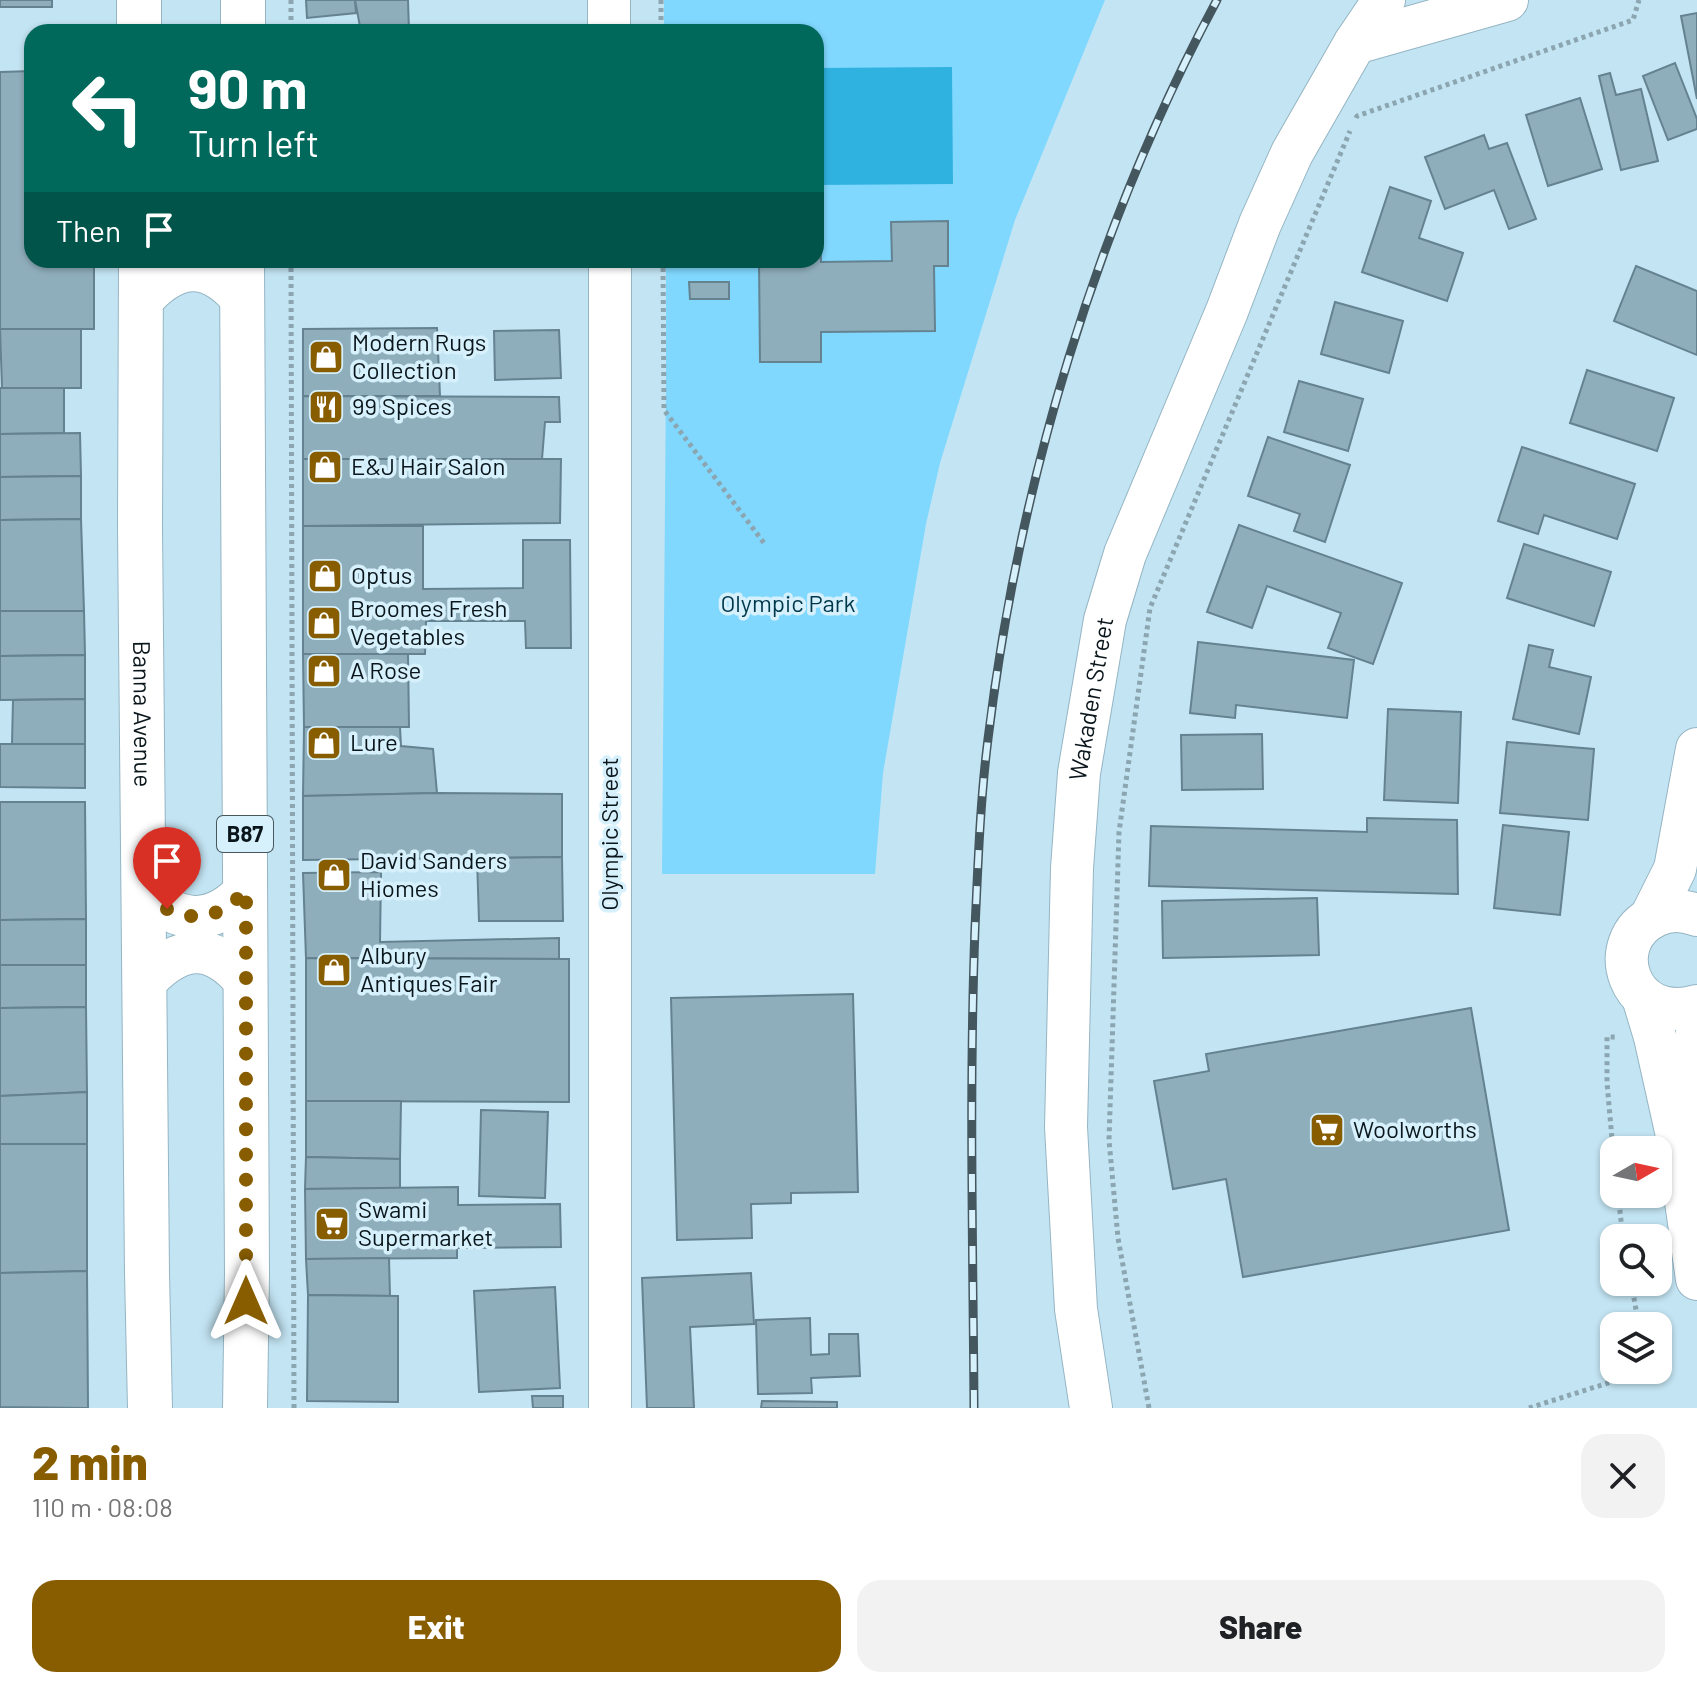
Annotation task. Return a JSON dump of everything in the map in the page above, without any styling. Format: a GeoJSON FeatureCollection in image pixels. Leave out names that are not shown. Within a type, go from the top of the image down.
{"type":"FeatureCollection","features":[{"type":"Feature","properties":{"kind":"main road"},"geometry":{"type":"LineString","coordinates":[[139,0],[139,24]]}},
{"type":"Feature","properties":{"kind":"main road"},"geometry":{"type":"LineString","coordinates":[[243,0],[243,24]]}},
{"type":"Feature","properties":{"kind":"main road","name":"Banna Avenue"},"geometry":{"type":"LineString","coordinates":[[141,280],[140,527],[150,1408]]}},
{"type":"Feature","properties":{"kind":"main road","name":"B87"},"geometry":{"type":"LineString","coordinates":[[242,280],[245,1408]]}},
{"type":"Feature","properties":{"kind":"street"},"geometry":{"type":"LineString","coordinates":[[609,0],[609,24]]}},
{"type":"Feature","properties":{"kind":"street","name":"Wakaden Street"},"geometry":{"type":"LineString","coordinates":[[1091,1408],[1076,1309],[1066,1127],[1072,868],[1079,773],[1105,620],[1125,554],[1260,224],[1292,153],[1355,43],[1384,0]]}},
{"type":"Feature","properties":{"kind":"street"},"geometry":{"type":"LineString","coordinates":[[1355,43],[1507,0]]}},
{"type":"Feature","properties":{"kind":"street","name":"Olympic Street"},"geometry":{"type":"LineString","coordinates":[[610,268],[610,1408]]}},
{"type":"Feature","properties":{"kind":"street"},"geometry":{"type":"LineString","coordinates":[[141,280],[164,279],[194,270],[220,278],[232,287],[242,280]]}},
{"type":"Feature","properties":{"kind":"street"},"geometry":{"type":"LineString","coordinates":[[1651,917],[1675,869],[1697,749]]}},
{"type":"Feature","properties":{"kind":"street"},"geometry":{"type":"LineString","coordinates":[[143,889],[167,909],[179,915],[196,917],[226,908],[246,890]]}},
{"type":"Feature","properties":{"kind":"street"},"geometry":{"type":"LineString","coordinates":[[1697,915],[1677,910],[1651,917],[1639,927],[1627,955],[1627,970],[1643,997],[1669,1010],[1697,1006]]}},
{"type":"Feature","properties":{"kind":"street"},"geometry":{"type":"LineString","coordinates":[[144,983],[167,961],[197,952],[224,960],[245,981]]}},
{"type":"Feature","properties":{"kind":"street"},"geometry":{"type":"LineString","coordinates":[[1643,997],[1676,1131],[1697,1279]]}},
{"type":"Feature","properties":{"kind":"street"},"geometry":{"type":"LineString","coordinates":[[1676,1131],[1697,1033],[1697,1018]]}},
{"type":"Feature","properties":{"kind":"path"},"geometry":{"type":"LineString","coordinates":[[291,0],[291,24]]}},
{"type":"Feature","properties":{"kind":"path"},"geometry":{"type":"LineString","coordinates":[[661,0],[661,24]]}},
{"type":"Feature","properties":{"kind":"path"},"geometry":{"type":"LineString","coordinates":[[1149,1408],[1118,1238],[1109,1140],[1119,832],[1150,608],[1357,116],[1633,20],[1639,0]]}},
{"type":"Feature","properties":{"kind":"path"},"geometry":{"type":"LineString","coordinates":[[291,268],[294,1408]]}},
{"type":"Feature","properties":{"kind":"path"},"geometry":{"type":"LineString","coordinates":[[663,268],[664,410],[764,543]]}},
{"type":"Feature","properties":{"kind":"path"},"geometry":{"type":"LineString","coordinates":[[1612,1136],[1607,1037],[1620,1037]]}},
{"type":"Feature","properties":{"kind":"path"},"geometry":{"type":"LineString","coordinates":[[1529,1408],[1605,1384]]}},
{"type":"Feature","properties":{"kind":"green space","name":"Olympic Park"},"geometry":{"type":"Polygon","coordinates":[[[664,0],[1105,0],[1015,220],[940,463],[926,524],[883,773],[875,874],[662,874],[666,268],[824,268],[824,24],[664,24],[664,0]]]}},
{"type":"Feature","properties":{"kind":"shaded area"},"geometry":{"type":"Polygon","coordinates":[[[952,67],[953,184],[824,185],[824,68],[952,67]]]}},
{"type":"Feature","properties":{"kind":"building"},"geometry":{"type":"Polygon","coordinates":[[[0,0],[52,0],[52,7],[0,7],[0,0]]]}},
{"type":"Feature","properties":{"kind":"building"},"geometry":{"type":"Polygon","coordinates":[[[306,0],[355,0],[356,13],[307,18],[306,0]]]}},
{"type":"Feature","properties":{"kind":"building"},"geometry":{"type":"Polygon","coordinates":[[[355,0],[408,0],[409,24],[360,24],[355,0]]]}},
{"type":"Feature","properties":{"kind":"building"},"geometry":{"type":"Polygon","coordinates":[[[1697,13],[1697,99],[1681,16],[1697,13]]]}},
{"type":"Feature","properties":{"kind":"building"},"geometry":{"type":"Polygon","coordinates":[[[1675,63],[1697,119],[1697,129],[1668,140],[1643,76],[1675,63]]]}},
{"type":"Feature","properties":{"kind":"building"},"geometry":{"type":"Polygon","coordinates":[[[24,71],[24,268],[94,268],[94,329],[0,329],[0,72],[24,71]]]}},
{"type":"Feature","properties":{"kind":"building"},"geometry":{"type":"Polygon","coordinates":[[[1610,73],[1616,95],[1641,89],[1658,161],[1621,170],[1599,76],[1610,73]]]}},
{"type":"Feature","properties":{"kind":"building"},"geometry":{"type":"Polygon","coordinates":[[[1580,98],[1602,169],[1548,186],[1526,115],[1580,98]]]}},
{"type":"Feature","properties":{"kind":"building"},"geometry":{"type":"Polygon","coordinates":[[[1484,135],[1489,149],[1507,143],[1536,219],[1509,229],[1494,190],[1445,209],[1425,157],[1484,135]]]}},
{"type":"Feature","properties":{"kind":"building"},"geometry":{"type":"Polygon","coordinates":[[[1390,187],[1431,201],[1419,238],[1463,253],[1447,301],[1362,272],[1390,187]]]}},
{"type":"Feature","properties":{"kind":"building"},"geometry":{"type":"Polygon","coordinates":[[[948,221],[948,266],[934,266],[935,331],[821,332],[821,362],[760,362],[759,268],[824,268],[824,262],[892,261],[891,222],[948,221]]]}},
{"type":"Feature","properties":{"kind":"building"},"geometry":{"type":"Polygon","coordinates":[[[1636,266],[1697,291],[1697,355],[1614,321],[1636,266]]]}},
{"type":"Feature","properties":{"kind":"building"},"geometry":{"type":"Polygon","coordinates":[[[689,282],[729,282],[729,299],[690,299],[689,282]]]}},
{"type":"Feature","properties":{"kind":"building"},"geometry":{"type":"Polygon","coordinates":[[[1335,302],[1403,321],[1389,373],[1321,354],[1335,302]]]}},
{"type":"Feature","properties":{"kind":"building"},"geometry":{"type":"Polygon","coordinates":[[[437,328],[440,396],[303,396],[303,329],[437,328]]]}},
{"type":"Feature","properties":{"kind":"building"},"geometry":{"type":"Polygon","coordinates":[[[0,329],[81,329],[81,388],[2,388],[0,329]]]}},
{"type":"Feature","properties":{"kind":"building"},"geometry":{"type":"Polygon","coordinates":[[[559,330],[561,378],[495,380],[494,331],[559,330]]]}},
{"type":"Feature","properties":{"kind":"building"},"geometry":{"type":"Polygon","coordinates":[[[1587,370],[1674,398],[1657,451],[1570,423],[1587,370]]]}},
{"type":"Feature","properties":{"kind":"building"},"geometry":{"type":"Polygon","coordinates":[[[1299,381],[1363,399],[1348,451],[1284,432],[1299,381]]]}},
{"type":"Feature","properties":{"kind":"building"},"geometry":{"type":"Polygon","coordinates":[[[0,388],[64,388],[64,433],[0,434],[0,388]]]}},
{"type":"Feature","properties":{"kind":"building"},"geometry":{"type":"Polygon","coordinates":[[[303,396],[559,397],[560,422],[545,422],[542,459],[303,459],[303,396]]]}},
{"type":"Feature","properties":{"kind":"building"},"geometry":{"type":"Polygon","coordinates":[[[80,433],[81,476],[0,477],[0,434],[80,433]]]}},
{"type":"Feature","properties":{"kind":"building"},"geometry":{"type":"Polygon","coordinates":[[[1268,437],[1350,465],[1325,542],[1294,531],[1300,514],[1248,496],[1268,437]]]}},
{"type":"Feature","properties":{"kind":"building"},"geometry":{"type":"Polygon","coordinates":[[[1522,447],[1635,484],[1617,539],[1544,515],[1538,534],[1498,521],[1522,447]]]}},
{"type":"Feature","properties":{"kind":"building"},"geometry":{"type":"Polygon","coordinates":[[[303,459],[561,459],[560,523],[303,526],[303,459]]]}},
{"type":"Feature","properties":{"kind":"building"},"geometry":{"type":"Polygon","coordinates":[[[81,476],[81,519],[0,520],[0,477],[81,476]]]}},
{"type":"Feature","properties":{"kind":"building"},"geometry":{"type":"Polygon","coordinates":[[[81,519],[84,611],[0,611],[0,520],[81,519]]]}},
{"type":"Feature","properties":{"kind":"building"},"geometry":{"type":"Polygon","coordinates":[[[1239,525],[1402,583],[1373,664],[1328,648],[1341,613],[1267,586],[1252,628],[1207,612],[1239,525]]]}},
{"type":"Feature","properties":{"kind":"building"},"geometry":{"type":"Polygon","coordinates":[[[303,526],[423,526],[423,589],[523,588],[523,540],[570,540],[571,648],[526,648],[525,621],[426,621],[425,654],[303,654],[303,526]]]}},
{"type":"Feature","properties":{"kind":"building"},"geometry":{"type":"Polygon","coordinates":[[[1524,544],[1611,572],[1594,626],[1507,598],[1524,544]]]}},
{"type":"Feature","properties":{"kind":"building"},"geometry":{"type":"Polygon","coordinates":[[[0,611],[84,611],[85,655],[0,656],[0,611]]]}},
{"type":"Feature","properties":{"kind":"building"},"geometry":{"type":"Polygon","coordinates":[[[1198,642],[1354,660],[1347,718],[1236,705],[1235,718],[1190,713],[1198,642]]]}},
{"type":"Feature","properties":{"kind":"building"},"geometry":{"type":"Polygon","coordinates":[[[1529,645],[1553,650],[1549,667],[1591,677],[1579,734],[1513,719],[1529,645]]]}},
{"type":"Feature","properties":{"kind":"building"},"geometry":{"type":"Polygon","coordinates":[[[303,654],[408,654],[409,727],[304,727],[303,654]]]}},
{"type":"Feature","properties":{"kind":"building"},"geometry":{"type":"Polygon","coordinates":[[[85,655],[85,699],[0,700],[0,656],[85,655]]]}},
{"type":"Feature","properties":{"kind":"building"},"geometry":{"type":"Polygon","coordinates":[[[85,699],[85,744],[12,744],[13,700],[85,699]]]}},
{"type":"Feature","properties":{"kind":"building"},"geometry":{"type":"Polygon","coordinates":[[[1388,709],[1461,712],[1458,803],[1384,800],[1388,709]]]}},
{"type":"Feature","properties":{"kind":"building"},"geometry":{"type":"Polygon","coordinates":[[[304,727],[400,727],[401,746],[433,749],[437,793],[303,796],[304,727]]]}},
{"type":"Feature","properties":{"kind":"building"},"geometry":{"type":"Polygon","coordinates":[[[1262,734],[1263,789],[1182,790],[1181,735],[1262,734]]]}},
{"type":"Feature","properties":{"kind":"building"},"geometry":{"type":"Polygon","coordinates":[[[1507,742],[1594,749],[1588,820],[1500,813],[1507,742]]]}},
{"type":"Feature","properties":{"kind":"building"},"geometry":{"type":"Polygon","coordinates":[[[0,744],[85,744],[85,788],[0,787],[0,744]]]}},
{"type":"Feature","properties":{"kind":"building"},"geometry":{"type":"Polygon","coordinates":[[[562,794],[562,857],[303,860],[303,796],[562,794]]]}},
{"type":"Feature","properties":{"kind":"building"},"geometry":{"type":"Polygon","coordinates":[[[0,802],[85,802],[86,919],[0,920],[0,802]]]}},
{"type":"Feature","properties":{"kind":"building"},"geometry":{"type":"Polygon","coordinates":[[[1367,818],[1457,820],[1458,894],[1149,886],[1151,826],[1367,832],[1367,818]]]}},
{"type":"Feature","properties":{"kind":"building"},"geometry":{"type":"Polygon","coordinates":[[[1503,825],[1569,832],[1560,915],[1494,908],[1503,825]]]}},
{"type":"Feature","properties":{"kind":"building"},"geometry":{"type":"Polygon","coordinates":[[[562,857],[563,921],[479,921],[477,858],[562,857]]]}},
{"type":"Feature","properties":{"kind":"building"},"geometry":{"type":"Polygon","coordinates":[[[381,872],[380,942],[559,938],[559,959],[306,958],[303,873],[381,872]]]}},
{"type":"Feature","properties":{"kind":"building"},"geometry":{"type":"Polygon","coordinates":[[[1317,898],[1319,955],[1163,958],[1162,901],[1317,898]]]}},
{"type":"Feature","properties":{"kind":"building"},"geometry":{"type":"Polygon","coordinates":[[[86,919],[86,965],[0,965],[0,920],[86,919]]]}},
{"type":"Feature","properties":{"kind":"building"},"geometry":{"type":"Polygon","coordinates":[[[306,958],[569,959],[569,1102],[306,1101],[306,958]]]}},
{"type":"Feature","properties":{"kind":"building"},"geometry":{"type":"Polygon","coordinates":[[[0,965],[86,965],[86,1007],[0,1008],[0,965]]]}},
{"type":"Feature","properties":{"kind":"building"},"geometry":{"type":"Polygon","coordinates":[[[853,994],[858,1192],[791,1193],[791,1203],[751,1204],[752,1238],[677,1240],[671,998],[853,994]]]}},
{"type":"Feature","properties":{"kind":"building"},"geometry":{"type":"Polygon","coordinates":[[[86,1007],[87,1092],[0,1096],[0,1008],[86,1007]]]}},
{"type":"Feature","properties":{"kind":"building","name":"Woolworths"},"geometry":{"type":"Polygon","coordinates":[[[1471,1008],[1509,1230],[1243,1277],[1226,1179],[1173,1189],[1154,1081],[1209,1071],[1206,1054],[1471,1008]]]}},
{"type":"Feature","properties":{"kind":"building"},"geometry":{"type":"Polygon","coordinates":[[[87,1092],[87,1144],[0,1144],[0,1096],[87,1092]]]}},
{"type":"Feature","properties":{"kind":"building"},"geometry":{"type":"Polygon","coordinates":[[[306,1101],[401,1101],[400,1159],[306,1157],[306,1101]]]}},
{"type":"Feature","properties":{"kind":"building"},"geometry":{"type":"Polygon","coordinates":[[[481,1110],[548,1112],[545,1198],[479,1196],[481,1110]]]}},
{"type":"Feature","properties":{"kind":"building"},"geometry":{"type":"Polygon","coordinates":[[[0,1144],[87,1144],[87,1271],[0,1273],[0,1144]]]}},
{"type":"Feature","properties":{"kind":"building"},"geometry":{"type":"Polygon","coordinates":[[[306,1157],[400,1159],[400,1188],[305,1189],[306,1157]]]}},
{"type":"Feature","properties":{"kind":"building"},"geometry":{"type":"Polygon","coordinates":[[[458,1187],[458,1205],[560,1204],[561,1247],[457,1248],[457,1258],[306,1259],[305,1189],[458,1187]]]}},
{"type":"Feature","properties":{"kind":"building"},"geometry":{"type":"Polygon","coordinates":[[[389,1258],[390,1296],[308,1295],[306,1259],[389,1258]]]}},
{"type":"Feature","properties":{"kind":"building"},"geometry":{"type":"Polygon","coordinates":[[[87,1271],[88,1408],[0,1407],[0,1273],[87,1271]]]}},
{"type":"Feature","properties":{"kind":"building"},"geometry":{"type":"Polygon","coordinates":[[[751,1273],[754,1324],[690,1327],[694,1408],[647,1408],[642,1278],[751,1273]]]}},
{"type":"Feature","properties":{"kind":"building"},"geometry":{"type":"Polygon","coordinates":[[[555,1287],[560,1388],[479,1392],[474,1291],[555,1287]]]}},
{"type":"Feature","properties":{"kind":"building"},"geometry":{"type":"Polygon","coordinates":[[[308,1295],[398,1296],[398,1402],[307,1401],[308,1295]]]}},
{"type":"Feature","properties":{"kind":"building"},"geometry":{"type":"Polygon","coordinates":[[[810,1318],[811,1355],[829,1354],[829,1334],[858,1334],[860,1376],[811,1378],[812,1393],[758,1394],[756,1320],[810,1318]]]}},
{"type":"Feature","properties":{"kind":"building"},"geometry":{"type":"Polygon","coordinates":[[[532,1396],[563,1396],[563,1408],[533,1408],[532,1396]]]}},
{"type":"Feature","properties":{"kind":"building"},"geometry":{"type":"Polygon","coordinates":[[[762,1401],[837,1402],[837,1408],[761,1408],[762,1401]]]}},
{"type":"Feature","properties":{"kind":"railway"},"geometry":{"type":"LineString","coordinates":[[974,1408],[972,1108],[975,928],[983,786],[1002,643],[1042,453],[1068,359],[1134,176],[1173,87],[1217,0]]}},
{"type":"Feature","properties":{"kind":"place","name":"Modern Rugs Collection"},"geometry":{"type":"Point","coordinates":[326,357]}},
{"type":"Feature","properties":{"kind":"place","name":"99 Spices"},"geometry":{"type":"Point","coordinates":[326,407]}},
{"type":"Feature","properties":{"kind":"place","name":"E&J Hair Salon"},"geometry":{"type":"Point","coordinates":[325,467]}},
{"type":"Feature","properties":{"kind":"place","name":"Optus"},"geometry":{"type":"Point","coordinates":[325,576]}},
{"type":"Feature","properties":{"kind":"place","name":"Broomes Fresh Vegetables"},"geometry":{"type":"Point","coordinates":[324,623]}},
{"type":"Feature","properties":{"kind":"place","name":"A Rose"},"geometry":{"type":"Point","coordinates":[324,671]}},
{"type":"Feature","properties":{"kind":"place","name":"Lure"},"geometry":{"type":"Point","coordinates":[324,743]}},
{"type":"Feature","properties":{"kind":"place","name":"David Sanders Hiomes"},"geometry":{"type":"Point","coordinates":[334,875]}},
{"type":"Feature","properties":{"kind":"place","name":"Albury Antiques Fair"},"geometry":{"type":"Point","coordinates":[334,970]}},
{"type":"Feature","properties":{"kind":"place","name":"Woolworths"},"geometry":{"type":"Point","coordinates":[1327,1130]}},
{"type":"Feature","properties":{"kind":"place","name":"Swami Supermarket"},"geometry":{"type":"Point","coordinates":[332,1224]}},
{"type":"Feature","properties":{"kind":"route"},"geometry":{"type":"LineString","coordinates":[[167,909],[179,915],[208,915],[226,908],[246,890],[246,1301]]}}]}
